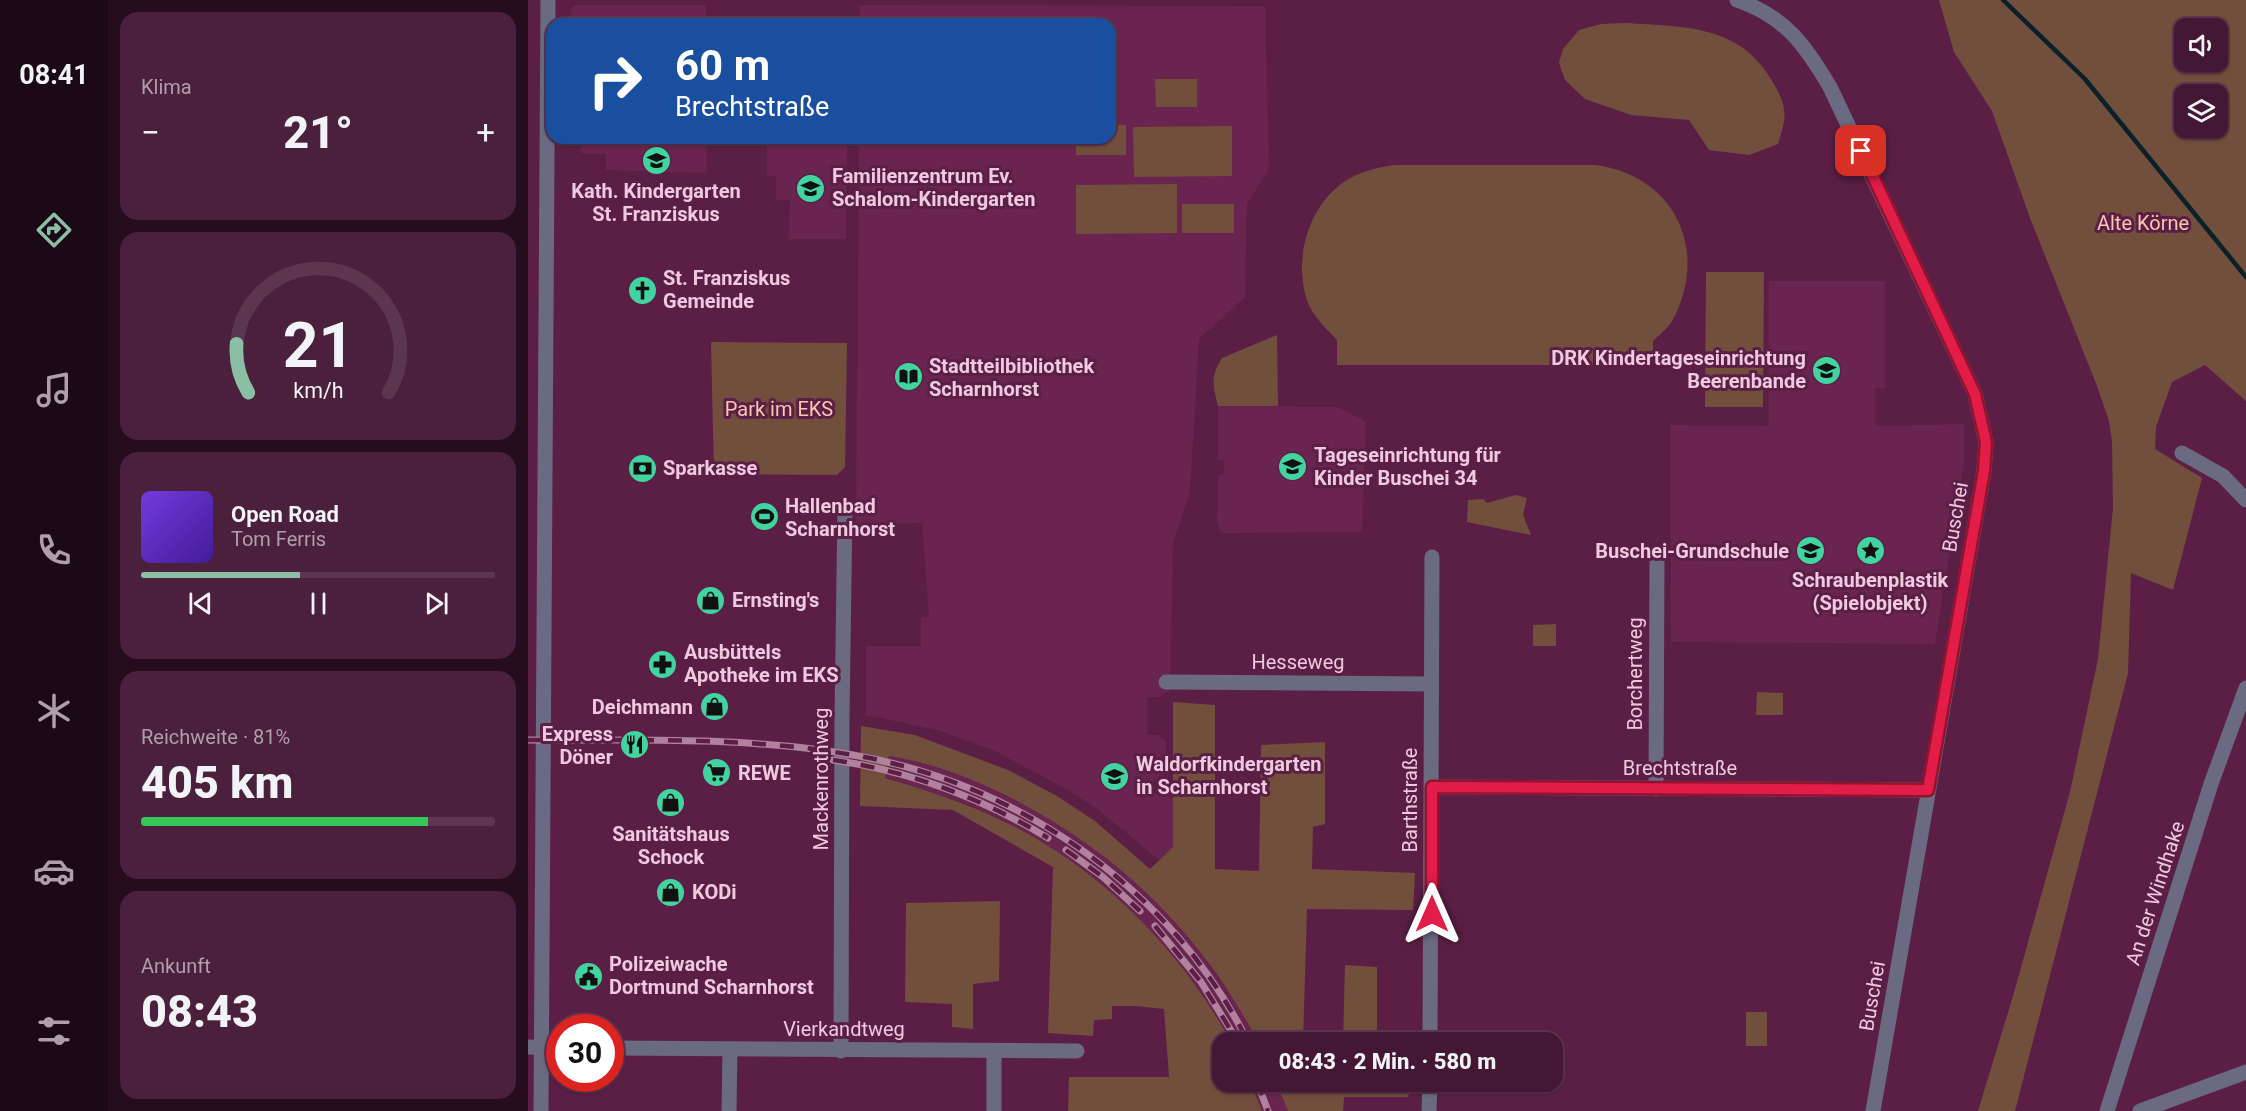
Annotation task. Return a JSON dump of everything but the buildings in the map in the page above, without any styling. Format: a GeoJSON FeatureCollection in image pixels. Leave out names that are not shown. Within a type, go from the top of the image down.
{"type":"FeatureCollection","features":[{"type":"Feature","properties":{"kind":"street"},"geometry":{"type":"LineString","coordinates":[[548,0],[548,18]]}},
{"type":"Feature","properties":{"kind":"street","name":"Buschei"},"geometry":{"type":"LineString","coordinates":[[1737,0],[1753,5],[1797,36],[1830,87],[1975,394],[1986,442],[1984,471],[1873,1111]]}},
{"type":"Feature","properties":{"kind":"street"},"geometry":{"type":"LineString","coordinates":[[541,1111],[535,1047],[546,144]]}},
{"type":"Feature","properties":{"kind":"street"},"geometry":{"type":"LineString","coordinates":[[2182,453],[2223,476],[2246,500]]}},
{"type":"Feature","properties":{"kind":"street","name":"Mackenrothweg"},"geometry":{"type":"LineString","coordinates":[[842,1051],[842,718],[845,507]]}},
{"type":"Feature","properties":{"kind":"street","name":"Barthstraße"},"geometry":{"type":"LineString","coordinates":[[1430,1032],[1432,557]]}},
{"type":"Feature","properties":{"kind":"street","name":"Borchertweg"},"geometry":{"type":"LineString","coordinates":[[1656,789],[1657,559]]}},
{"type":"Feature","properties":{"kind":"street","name":"Hesseweg"},"geometry":{"type":"LineString","coordinates":[[1166,682],[1431,684]]}},
{"type":"Feature","properties":{"kind":"street","name":"An der Windhake"},"geometry":{"type":"LineString","coordinates":[[2107,1111],[2211,784],[2246,688]]}},
{"type":"Feature","properties":{"kind":"street","name":"Brechtstraße"},"geometry":{"type":"LineString","coordinates":[[1432,787],[1928,790]]}},
{"type":"Feature","properties":{"kind":"street","name":"Vierkandtweg"},"geometry":{"type":"LineString","coordinates":[[624,1048],[1077,1052]]}},
{"type":"Feature","properties":{"kind":"street"},"geometry":{"type":"LineString","coordinates":[[729,1111],[730,1049]]}},
{"type":"Feature","properties":{"kind":"street"},"geometry":{"type":"LineString","coordinates":[[994,1051],[994,1111]]}},
{"type":"Feature","properties":{"kind":"street"},"geometry":{"type":"LineString","coordinates":[[2140,1111],[2246,1072]]}},
{"type":"Feature","properties":{"kind":"street"},"geometry":{"type":"LineString","coordinates":[[1429,1111],[1430,1092]]}},
{"type":"Feature","properties":{"kind":"shaded area"},"geometry":{"type":"Polygon","coordinates":[[[575,5],[706,5],[706,18],[570,18],[571,9],[575,5]]]}},
{"type":"Feature","properties":{"kind":"shaded area"},"geometry":{"type":"Polygon","coordinates":[[[860,5],[1265,6],[1269,168],[1247,204],[1245,297],[1199,339],[1190,492],[1173,544],[1170,691],[1159,697],[1147,697],[1147,735],[1159,735],[1166,741],[1166,773],[1155,779],[1151,785],[1155,793],[1173,798],[1173,847],[1159,860],[1099,810],[1070,791],[995,751],[938,730],[866,715],[866,646],[921,646],[921,617],[929,616],[922,523],[856,525],[859,144],[1116,144],[1116,18],[860,18],[860,5]]]}},
{"type":"Feature","properties":{"kind":"shaded area","name":"Kath. Kindergarten St. Franziskus"},"geometry":{"type":"Polygon","coordinates":[[[581,144],[706,144],[707,173],[606,170],[606,154],[581,153],[581,144]]]}},
{"type":"Feature","properties":{"kind":"shaded area","name":"Familienzentrum Ev. Schalom-Kindergarten"},"geometry":{"type":"Polygon","coordinates":[[[767,144],[847,144],[846,239],[789,239],[790,200],[776,200],[776,176],[767,176],[767,144]]]}},
{"type":"Feature","properties":{"kind":"shaded area","name":"Buschei-Grundschule"},"geometry":{"type":"Polygon","coordinates":[[[1769,281],[1885,281],[1885,388],[1875,388],[1875,426],[1964,424],[1964,461],[1935,644],[1671,642],[1670,425],[1769,426],[1769,281]]]}},
{"type":"Feature","properties":{"kind":"shaded area","name":"Tageseinrichtung für Kinder Buschei 34"},"geometry":{"type":"Polygon","coordinates":[[[1218,406],[1337,407],[1366,422],[1362,532],[1221,533],[1217,521],[1218,475],[1224,475],[1224,460],[1218,459],[1218,406]]]}},
{"type":"Feature","properties":{"kind":"shaded area"},"geometry":{"type":"Polygon","coordinates":[[[889,756],[914,760],[970,778],[1041,813],[1099,852],[1138,884],[1183,929],[1238,1005],[1253,1032],[1225,1032],[1187,975],[1007,822],[966,804],[885,777],[889,756]]]}},
{"type":"Feature","properties":{"kind":"shaded area"},"geometry":{"type":"Polygon","coordinates":[[[1254,1092],[1280,1092],[1288,1111],[1262,1111],[1254,1092]]]}},
{"type":"Feature","properties":{"kind":"green space","name":"Alte Körne"},"geometry":{"type":"Polygon","coordinates":[[[1939,0],[2246,0],[2246,401],[2205,365],[2172,382],[2156,427],[2155,449],[2202,478],[2173,590],[2131,573],[2128,673],[2015,1111],[1978,1111],[2070,792],[2098,659],[2113,508],[2112,441],[2109,421],[2097,386],[2030,218],[1992,111],[1954,52],[1939,0]]]}},
{"type":"Feature","properties":{"kind":"green space"},"geometry":{"type":"Polygon","coordinates":[[[1626,23],[1708,32],[1726,38],[1742,48],[1758,61],[1771,79],[1783,104],[1783,125],[1778,144],[1749,155],[1709,150],[1689,120],[1631,115],[1585,99],[1565,80],[1559,63],[1563,49],[1579,30],[1601,24],[1626,23]]]}},
{"type":"Feature","properties":{"kind":"green space"},"geometry":{"type":"Polygon","coordinates":[[[1155,79],[1197,79],[1197,107],[1156,107],[1155,79]]]}},
{"type":"Feature","properties":{"kind":"green space"},"geometry":{"type":"Polygon","coordinates":[[[1116,125],[1126,125],[1126,155],[1076,155],[1076,144],[1116,144],[1116,125]]]}},
{"type":"Feature","properties":{"kind":"green space"},"geometry":{"type":"Polygon","coordinates":[[[1232,126],[1232,176],[1134,177],[1133,127],[1232,126]]]}},
{"type":"Feature","properties":{"kind":"green space"},"geometry":{"type":"Polygon","coordinates":[[[1394,165],[1596,165],[1624,172],[1647,184],[1665,201],[1678,221],[1686,244],[1687,269],[1683,295],[1672,321],[1653,341],[1653,365],[1337,365],[1337,340],[1312,311],[1303,283],[1304,247],[1309,229],[1326,198],[1339,186],[1359,174],[1394,165]]]}},
{"type":"Feature","properties":{"kind":"green space"},"geometry":{"type":"Polygon","coordinates":[[[1177,184],[1177,233],[1076,234],[1076,185],[1177,184]]]}},
{"type":"Feature","properties":{"kind":"green space"},"geometry":{"type":"Polygon","coordinates":[[[1182,204],[1234,204],[1234,233],[1182,233],[1182,204]]]}},
{"type":"Feature","properties":{"kind":"green space"},"geometry":{"type":"Polygon","coordinates":[[[1706,272],[1764,272],[1763,407],[1705,407],[1706,272]]]}},
{"type":"Feature","properties":{"kind":"green space"},"geometry":{"type":"Polygon","coordinates":[[[1277,335],[1278,406],[1218,406],[1214,381],[1222,358],[1277,335]]]}},
{"type":"Feature","properties":{"kind":"green space","name":"Park im EKS"},"geometry":{"type":"Polygon","coordinates":[[[711,342],[847,343],[845,467],[837,475],[714,474],[711,342]]]}},
{"type":"Feature","properties":{"kind":"green space"},"geometry":{"type":"Polygon","coordinates":[[[1516,495],[1527,498],[1523,515],[1531,535],[1467,522],[1468,500],[1483,499],[1487,503],[1516,495]]]}},
{"type":"Feature","properties":{"kind":"green space"},"geometry":{"type":"Polygon","coordinates":[[[1556,624],[1556,646],[1533,646],[1533,625],[1556,624]]]}},
{"type":"Feature","properties":{"kind":"green space"},"geometry":{"type":"Polygon","coordinates":[[[1757,692],[1783,693],[1783,715],[1756,715],[1757,692]]]}},
{"type":"Feature","properties":{"kind":"green space"},"geometry":{"type":"Polygon","coordinates":[[[1173,702],[1215,705],[1215,869],[1259,871],[1261,745],[1325,742],[1325,824],[1313,827],[1312,869],[1415,873],[1413,910],[1307,909],[1303,1032],[1252,1032],[1212,968],[1186,934],[1157,903],[1092,847],[1056,823],[986,786],[939,768],[889,756],[885,778],[976,809],[1040,841],[1073,863],[1135,915],[1188,975],[1225,1032],[1212,1032],[1212,1092],[1254,1092],[1262,1111],[1068,1111],[1069,1077],[1169,1077],[1164,1009],[1112,1006],[1112,1019],[1094,1020],[1093,1036],[1048,1033],[1053,867],[953,810],[860,806],[861,726],[915,735],[1008,770],[1057,796],[1095,821],[1150,869],[1173,847],[1173,702]]]}},
{"type":"Feature","properties":{"kind":"green space"},"geometry":{"type":"Polygon","coordinates":[[[1000,901],[999,981],[973,984],[973,1029],[952,1027],[952,1004],[905,1002],[906,903],[1000,901]]]}},
{"type":"Feature","properties":{"kind":"green space"},"geometry":{"type":"Polygon","coordinates":[[[1345,965],[1377,967],[1377,1032],[1343,1032],[1345,965]]]}},
{"type":"Feature","properties":{"kind":"green space"},"geometry":{"type":"Polygon","coordinates":[[[1746,1012],[1767,1012],[1767,1046],[1746,1046],[1746,1012]]]}},
{"type":"Feature","properties":{"kind":"green space"},"geometry":{"type":"Polygon","coordinates":[[[1280,1092],[1409,1092],[1408,1097],[1344,1097],[1343,1111],[1288,1111],[1280,1092]]]}},
{"type":"Feature","properties":{"kind":"waterway","name":"Alte Körne"},"geometry":{"type":"LineString","coordinates":[[2003,0],[2085,79],[2246,277]]}},
{"type":"Feature","properties":{"kind":"railway"},"geometry":{"type":"LineString","coordinates":[[528,740],[732,742],[813,749],[853,755],[915,769],[974,790],[1031,818],[1085,852],[1134,892],[1178,937],[1216,987],[1242,1032]]}},
{"type":"Feature","properties":{"kind":"railway"},"geometry":{"type":"LineString","coordinates":[[833,760],[889,771],[944,788],[997,810],[1048,838]]}},
{"type":"Feature","properties":{"kind":"railway"},"geometry":{"type":"LineString","coordinates":[[1066,850],[1103,877],[1140,911]]}},
{"type":"Feature","properties":{"kind":"railway"},"geometry":{"type":"LineString","coordinates":[[1155,926],[1201,982],[1232,1032]]}},
{"type":"Feature","properties":{"kind":"railway"},"geometry":{"type":"LineString","coordinates":[[1261,1092],[1268,1111]]}},
{"type":"Feature","properties":{"kind":"place","name":"Kath. Kindergarten St. Franziskus"},"geometry":{"type":"Point","coordinates":[656,161]}},
{"type":"Feature","properties":{"kind":"place","name":"Familienzentrum Ev. Schalom-Kindergarten"},"geometry":{"type":"Point","coordinates":[811,188]}},
{"type":"Feature","properties":{"kind":"place","name":"St. Franziskus Gemeinde"},"geometry":{"type":"Point","coordinates":[642,290]}},
{"type":"Feature","properties":{"kind":"place","name":"DRK Kindertageseinrichtung Beerenbande"},"geometry":{"type":"Point","coordinates":[1827,370]}},
{"type":"Feature","properties":{"kind":"place","name":"Stadtteilbibliothek Scharnhorst"},"geometry":{"type":"Point","coordinates":[908,377]}},
{"type":"Feature","properties":{"kind":"place","name":"Tageseinrichtung für Kinder Buschei 34"},"geometry":{"type":"Point","coordinates":[1293,467]}},
{"type":"Feature","properties":{"kind":"place","name":"Sparkasse"},"geometry":{"type":"Point","coordinates":[642,468]}},
{"type":"Feature","properties":{"kind":"place","name":"Hallenbad Scharnhorst"},"geometry":{"type":"Point","coordinates":[764,517]}},
{"type":"Feature","properties":{"kind":"place","name":"Schraubenplastik (Spielobjekt)"},"geometry":{"type":"Point","coordinates":[1870,550]}},
{"type":"Feature","properties":{"kind":"place","name":"Buschei-Grundschule"},"geometry":{"type":"Point","coordinates":[1810,551]}},
{"type":"Feature","properties":{"kind":"place","name":"Ernsting's"},"geometry":{"type":"Point","coordinates":[711,600]}},
{"type":"Feature","properties":{"kind":"place","name":"Ausbüttels Apotheke im EKS"},"geometry":{"type":"Point","coordinates":[663,664]}},
{"type":"Feature","properties":{"kind":"place","name":"Deichmann"},"geometry":{"type":"Point","coordinates":[714,707]}},
{"type":"Feature","properties":{"kind":"place","name":"Express Döner"},"geometry":{"type":"Point","coordinates":[634,745]}},
{"type":"Feature","properties":{"kind":"place","name":"REWE"},"geometry":{"type":"Point","coordinates":[717,773]}},
{"type":"Feature","properties":{"kind":"place","name":"Waldorfkindergarten in Scharnhorst"},"geometry":{"type":"Point","coordinates":[1115,776]}},
{"type":"Feature","properties":{"kind":"place","name":"Sanitätshaus Schock"},"geometry":{"type":"Point","coordinates":[671,803]}},
{"type":"Feature","properties":{"kind":"place","name":"KODi"},"geometry":{"type":"Point","coordinates":[671,892]}},
{"type":"Feature","properties":{"kind":"place","name":"Polizeiwache Dortmund Scharnhorst"},"geometry":{"type":"Point","coordinates":[588,976]}},
{"type":"Feature","properties":{"kind":"route"},"geometry":{"type":"LineString","coordinates":[[1432,914],[1432,787],[1928,790],[1984,471],[1986,442],[1975,394],[1861,151]]}}]}
